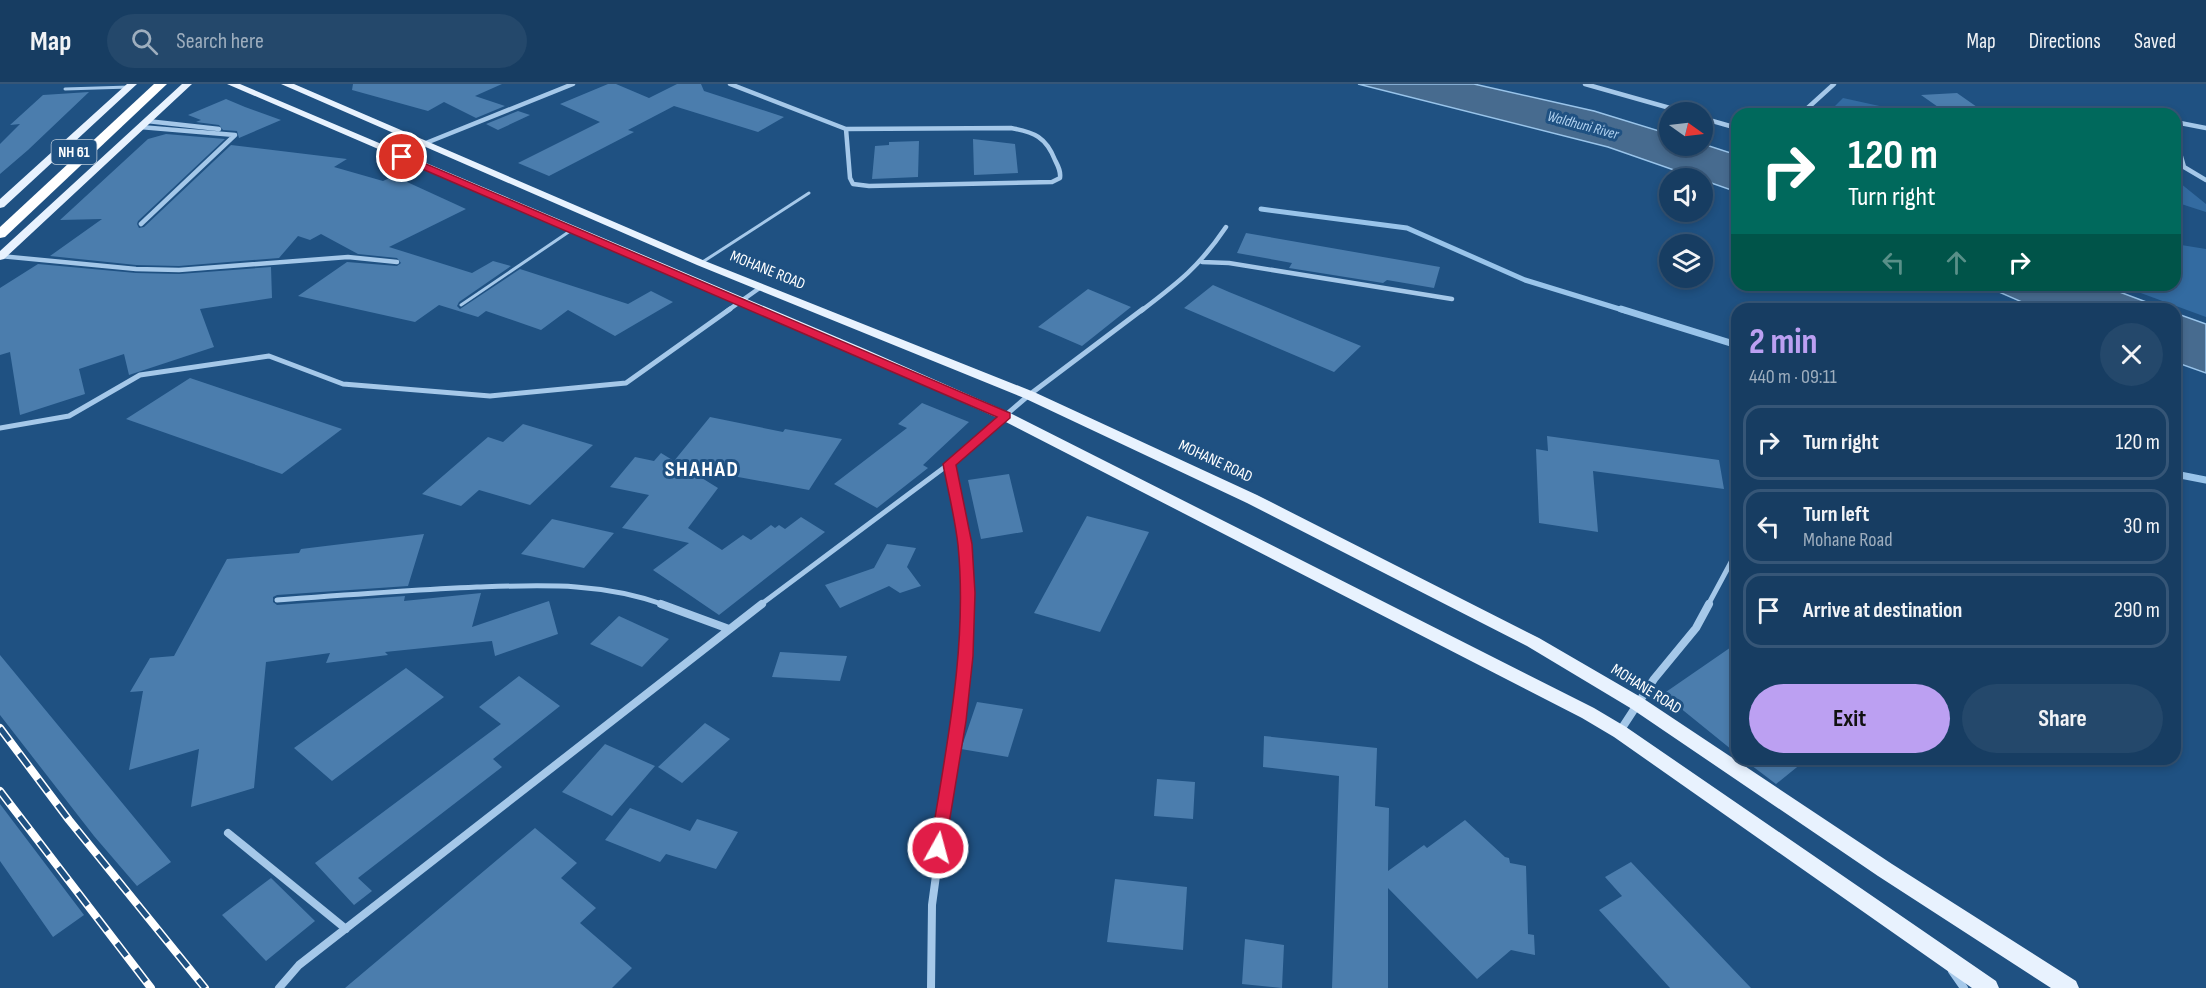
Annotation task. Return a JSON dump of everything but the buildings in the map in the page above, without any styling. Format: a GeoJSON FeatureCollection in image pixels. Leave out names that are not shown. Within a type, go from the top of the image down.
{"type":"FeatureCollection","features":[{"type":"Feature","properties":{"kind":"highway","name":"NH 61"},"geometry":{"type":"LineString","coordinates":[[0,220],[147,84]]}},
{"type":"Feature","properties":{"kind":"highway","name":"NH 61"},"geometry":{"type":"LineString","coordinates":[[0,234],[161,84]]}},
{"type":"Feature","properties":{"kind":"main road"},"geometry":{"type":"LineString","coordinates":[[0,256],[187,84]]}},
{"type":"Feature","properties":{"kind":"main road"},"geometry":{"type":"LineString","coordinates":[[232,84],[1005,416],[1620,732],[1989,988]]}},
{"type":"Feature","properties":{"kind":"main road","name":"MOHANE ROAD"},"geometry":{"type":"LineString","coordinates":[[286,84],[701,263],[1029,395],[1273,509],[1533,642],[1638,704],[1885,870],[2069,988]]}},
{"type":"Feature","properties":{"kind":"main road"},"geometry":{"type":"LineString","coordinates":[[0,205],[130,85]]}},
{"type":"Feature","properties":{"kind":"street"},"geometry":{"type":"LineString","coordinates":[[426,143],[573,84]]}},
{"type":"Feature","properties":{"kind":"street"},"geometry":{"type":"LineString","coordinates":[[730,84],[846,129],[1011,128],[1034,131],[1046,139],[1061,172],[1060,178],[1052,182],[869,186],[853,184],[848,177],[849,138],[846,129]]}},
{"type":"Feature","properties":{"kind":"street"},"geometry":{"type":"LineString","coordinates":[[1585,84],[1659,105]]}},
{"type":"Feature","properties":{"kind":"street"},"geometry":{"type":"LineString","coordinates":[[1808,108],[1834,84]]}},
{"type":"Feature","properties":{"kind":"street"},"geometry":{"type":"LineString","coordinates":[[1713,121],[1731,126]]}},
{"type":"Feature","properties":{"kind":"street"},"geometry":{"type":"LineString","coordinates":[[2181,123],[2206,128]]}},
{"type":"Feature","properties":{"kind":"street"},"geometry":{"type":"LineString","coordinates":[[143,124],[219,129]]}},
{"type":"Feature","properties":{"kind":"street"},"geometry":{"type":"LineString","coordinates":[[141,224],[235,135],[143,124]]}},
{"type":"Feature","properties":{"kind":"street"},"geometry":{"type":"LineString","coordinates":[[2181,157],[2184,167],[2206,180]]}},
{"type":"Feature","properties":{"kind":"street"},"geometry":{"type":"LineString","coordinates":[[279,988],[299,965],[729,629],[949,464],[1029,395],[1187,276],[1202,262],[1226,227]]}},
{"type":"Feature","properties":{"kind":"street"},"geometry":{"type":"LineString","coordinates":[[0,256],[136,269],[179,270],[348,257],[397,262]]}},
{"type":"Feature","properties":{"kind":"street"},"geometry":{"type":"LineString","coordinates":[[1202,262],[1229,263],[1452,299]]}},
{"type":"Feature","properties":{"kind":"street"},"geometry":{"type":"LineString","coordinates":[[0,428],[69,417],[140,375],[269,356],[343,384],[490,396],[626,383],[761,287]]}},
{"type":"Feature","properties":{"kind":"street"},"geometry":{"type":"LineString","coordinates":[[931,988],[929,953],[940,827],[958,721],[966,656],[965,544],[949,464]]}},
{"type":"Feature","properties":{"kind":"street"},"geometry":{"type":"LineString","coordinates":[[1620,732],[1654,679],[1696,628],[1731,562]]}},
{"type":"Feature","properties":{"kind":"street"},"geometry":{"type":"LineString","coordinates":[[277,600],[426,589],[561,584],[638,595],[729,629]]}},
{"type":"Feature","properties":{"kind":"street"},"geometry":{"type":"LineString","coordinates":[[228,833],[346,929]]}},
{"type":"Feature","properties":{"kind":"street"},"geometry":{"type":"LineString","coordinates":[[1942,957],[1964,988]]}},
{"type":"Feature","properties":{"kind":"lane"},"geometry":{"type":"LineString","coordinates":[[65,89],[130,85]]}},
{"type":"Feature","properties":{"kind":"lane"},"geometry":{"type":"LineString","coordinates":[[701,263],[809,193]]}},
{"type":"Feature","properties":{"kind":"lane"},"geometry":{"type":"LineString","coordinates":[[461,305],[573,229]]}},
{"type":"Feature","properties":{"kind":"shaded area"},"geometry":{"type":"Polygon","coordinates":[[[1843,98],[1889,108],[1842,108],[1835,106],[1843,98]]]}},
{"type":"Feature","properties":{"kind":"shaded area"},"geometry":{"type":"Polygon","coordinates":[[[2181,184],[2206,204],[2206,212],[2181,204],[2181,184]]]}},
{"type":"Feature","properties":{"kind":"shaded area"},"geometry":{"type":"Polygon","coordinates":[[[2181,245],[2206,249],[2206,317],[2181,308],[2181,303],[2168,303],[2135,291],[2181,291],[2181,245]]]}},
{"type":"Feature","properties":{"kind":"water","name":"Waldhuni River"},"geometry":{"type":"Polygon","coordinates":[[[1358,84],[1474,84],[1594,111],[1659,131],[1659,156],[1713,156],[1713,147],[1731,153],[1731,190],[1713,184],[1713,168],[1668,168],[1608,147],[1358,84]]]}},
{"type":"Feature","properties":{"kind":"water"},"geometry":{"type":"Polygon","coordinates":[[[1997,291],[2117,291],[2149,303],[2024,303],[1997,291]]]}},
{"type":"Feature","properties":{"kind":"water"},"geometry":{"type":"Polygon","coordinates":[[[2181,315],[2206,324],[2206,373],[2181,364],[2181,315]]]}},
{"type":"Feature","properties":{"kind":"waterway"},"geometry":{"type":"LineString","coordinates":[[1261,209],[1407,228],[1525,280],[1626,311]]}},
{"type":"Feature","properties":{"kind":"waterway"},"geometry":{"type":"LineString","coordinates":[[1621,309],[1731,343]]}},
{"type":"Feature","properties":{"kind":"waterway"},"geometry":{"type":"LineString","coordinates":[[2181,475],[2206,480]]}},
{"type":"Feature","properties":{"kind":"railway"},"geometry":{"type":"LineString","coordinates":[[0,728],[69,820],[205,988]]}},
{"type":"Feature","properties":{"kind":"railway"},"geometry":{"type":"LineString","coordinates":[[0,791],[151,988]]}},
{"type":"Feature","properties":{"kind":"district","name":"SHAHAD"},"geometry":{"type":"Point","coordinates":[702,468]}},
{"type":"Feature","properties":{"kind":"route"},"geometry":{"type":"LineString","coordinates":[[402,157],[861,352],[1005,416],[949,464],[965,544],[966,656],[938,848]]}}]}
